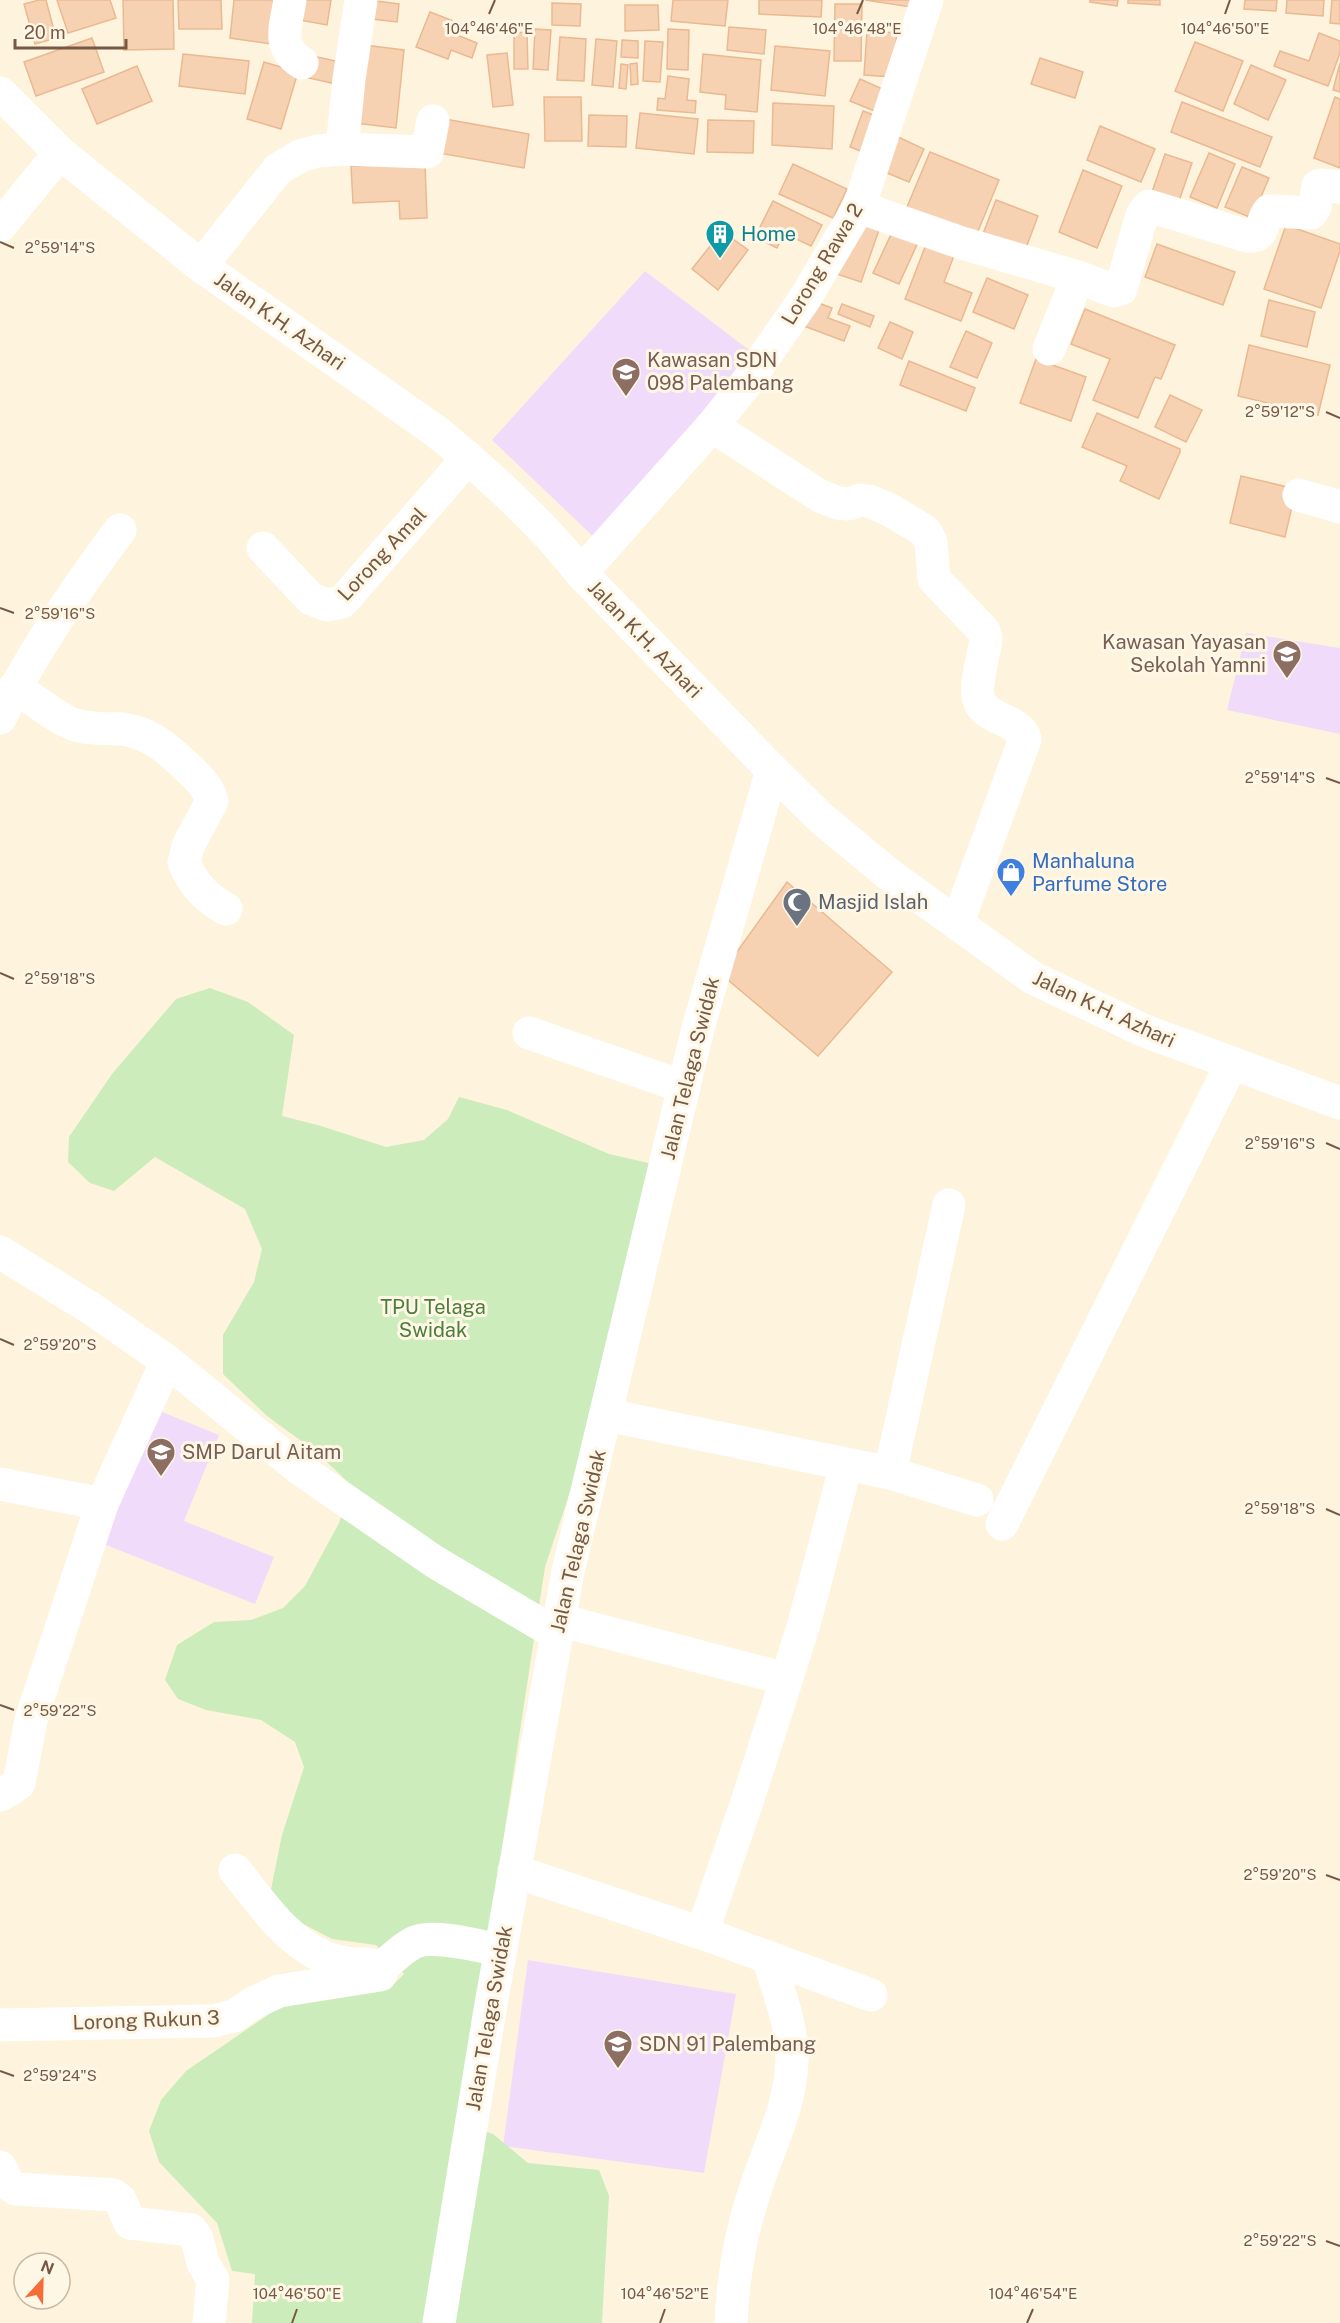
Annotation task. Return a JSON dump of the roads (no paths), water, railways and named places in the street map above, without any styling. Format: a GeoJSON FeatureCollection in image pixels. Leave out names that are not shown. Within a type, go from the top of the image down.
{"type":"FeatureCollection","features":[{"type":"Feature","properties":{"kind":"street"},"geometry":{"type":"LineString","coordinates":[[290,0],[285,44],[292,57],[302,63]]}},
{"type":"Feature","properties":{"kind":"street"},"geometry":{"type":"LineString","coordinates":[[342,149],[349,79],[361,0]]}},
{"type":"Feature","properties":{"kind":"street","name":"Lorong Rawa 2"},"geometry":{"type":"LineString","coordinates":[[581,573],[712,426],[744,386],[804,300],[859,207],[927,0]]}},
{"type":"Feature","properties":{"kind":"street","name":"Jalan K.H. Azhari"},"geometry":{"type":"LineString","coordinates":[[0,93],[60,153],[201,266],[437,432],[468,458],[564,551],[581,573],[772,770],[822,819],[882,868],[1034,978],[1145,1031],[1340,1103]]}},
{"type":"Feature","properties":{"kind":"street"},"geometry":{"type":"LineString","coordinates":[[201,266],[278,169],[300,156],[317,151],[342,149],[427,152],[433,121]]}},
{"type":"Feature","properties":{"kind":"street"},"geometry":{"type":"LineString","coordinates":[[0,226],[60,153]]}},
{"type":"Feature","properties":{"kind":"street"},"geometry":{"type":"LineString","coordinates":[[859,207],[962,243],[1078,277],[1114,291],[1120,289],[1142,215],[1149,206],[1247,236],[1257,236],[1260,234],[1269,211],[1311,213],[1315,207],[1318,186],[1340,187]]}},
{"type":"Feature","properties":{"kind":"street"},"geometry":{"type":"LineString","coordinates":[[1050,348],[1078,277]]}},
{"type":"Feature","properties":{"kind":"street"},"geometry":{"type":"LineString","coordinates":[[712,426],[820,496],[838,503],[869,501],[890,510],[925,531],[931,542],[934,579],[984,631],[986,639],[978,692],[979,702],[985,710],[1021,731],[1025,739],[958,922]]}},
{"type":"Feature","properties":{"kind":"street","name":"Lorong Amal"},"geometry":{"type":"LineString","coordinates":[[263,548],[312,599],[327,605],[342,602],[468,458]]}},
{"type":"Feature","properties":{"kind":"street"},"geometry":{"type":"LineString","coordinates":[[1299,495],[1340,507]]}},
{"type":"Feature","properties":{"kind":"street"},"geometry":{"type":"LineString","coordinates":[[0,718],[15,687],[120,530]]}},
{"type":"Feature","properties":{"kind":"street"},"geometry":{"type":"LineString","coordinates":[[15,687],[72,724],[102,729],[122,729],[158,741],[191,770],[210,792],[212,801],[188,846],[184,863],[198,889],[210,900],[226,909]]}},
{"type":"Feature","properties":{"kind":"street","name":"Jalan Telaga Swidak"},"geometry":{"type":"LineString","coordinates":[[439,2323],[500,1950],[568,1571],[697,1032],[772,770]]}},
{"type":"Feature","properties":{"kind":"street"},"geometry":{"type":"LineString","coordinates":[[529,1033],[649,1077],[684,1087]]}},
{"type":"Feature","properties":{"kind":"street"},"geometry":{"type":"LineString","coordinates":[[1002,1524],[1232,1063]]}},
{"type":"Feature","properties":{"kind":"street"},"geometry":{"type":"LineString","coordinates":[[890,1473],[950,1205]]}},
{"type":"Feature","properties":{"kind":"street"},"geometry":{"type":"LineString","coordinates":[[0,1252],[89,1307],[166,1361],[300,1469],[435,1562],[558,1627],[786,1679]]}},
{"type":"Feature","properties":{"kind":"street"},"geometry":{"type":"LineString","coordinates":[[9,1789],[102,1504],[166,1361]]}},
{"type":"Feature","properties":{"kind":"street"},"geometry":{"type":"LineString","coordinates":[[607,1415],[890,1473],[977,1500]]}},
{"type":"Feature","properties":{"kind":"street"},"geometry":{"type":"LineString","coordinates":[[702,1933],[804,1624],[846,1465]]}},
{"type":"Feature","properties":{"kind":"street"},"geometry":{"type":"LineString","coordinates":[[0,1484],[102,1504]]}},
{"type":"Feature","properties":{"kind":"street"},"geometry":{"type":"LineString","coordinates":[[235,1870],[282,1928],[302,1944],[324,1956],[345,1963],[375,1965],[380,1969],[413,1943],[424,1940],[455,1942],[500,1950]]}},
{"type":"Feature","properties":{"kind":"street"},"geometry":{"type":"LineString","coordinates":[[514,1871],[702,1933],[871,1995]]}},
{"type":"Feature","properties":{"kind":"street"},"geometry":{"type":"LineString","coordinates":[[731,2323],[732,2295],[744,2234],[761,2171],[783,2114],[792,2059],[789,2032],[768,1958]]}},
{"type":"Feature","properties":{"kind":"street","name":"Lorong Rukun 3"},"geometry":{"type":"LineString","coordinates":[[0,2025],[213,2021],[234,2016],[253,2003],[279,1991],[378,1977],[381,1973],[380,1969]]}},
{"type":"Feature","properties":{"kind":"street"},"geometry":{"type":"LineString","coordinates":[[0,2167],[8,2184],[16,2189],[113,2194],[120,2200],[130,2223],[190,2230],[197,2239],[202,2263],[213,2280],[209,2323]]}},
{"type":"Feature","properties":{"kind":"place","name":"Home"},"geometry":{"type":"Point","coordinates":[720,260]}},
{"type":"Feature","properties":{"kind":"place","name":"Kawasan SDN 098 Palembang"},"geometry":{"type":"Point","coordinates":[626,398]}},
{"type":"Feature","properties":{"kind":"place","name":"Kawasan Yayasan Sekolah Yamni"},"geometry":{"type":"Point","coordinates":[1287,680]}},
{"type":"Feature","properties":{"kind":"place","name":"Manhaluna Parfume Store"},"geometry":{"type":"Point","coordinates":[1011,898]}},
{"type":"Feature","properties":{"kind":"place","name":"Masjid Islah"},"geometry":{"type":"Point","coordinates":[797,928]}},
{"type":"Feature","properties":{"kind":"place","name":"SMP Darul Aitam"},"geometry":{"type":"Point","coordinates":[161,1478]}},
{"type":"Feature","properties":{"kind":"place","name":"SDN 91 Palembang"},"geometry":{"type":"Point","coordinates":[618,2070]}},
{"type":"Feature","properties":{"kind":"park label","name":"TPU Telaga Swidak"},"geometry":{"type":"Point","coordinates":[433,1318]}}]}
